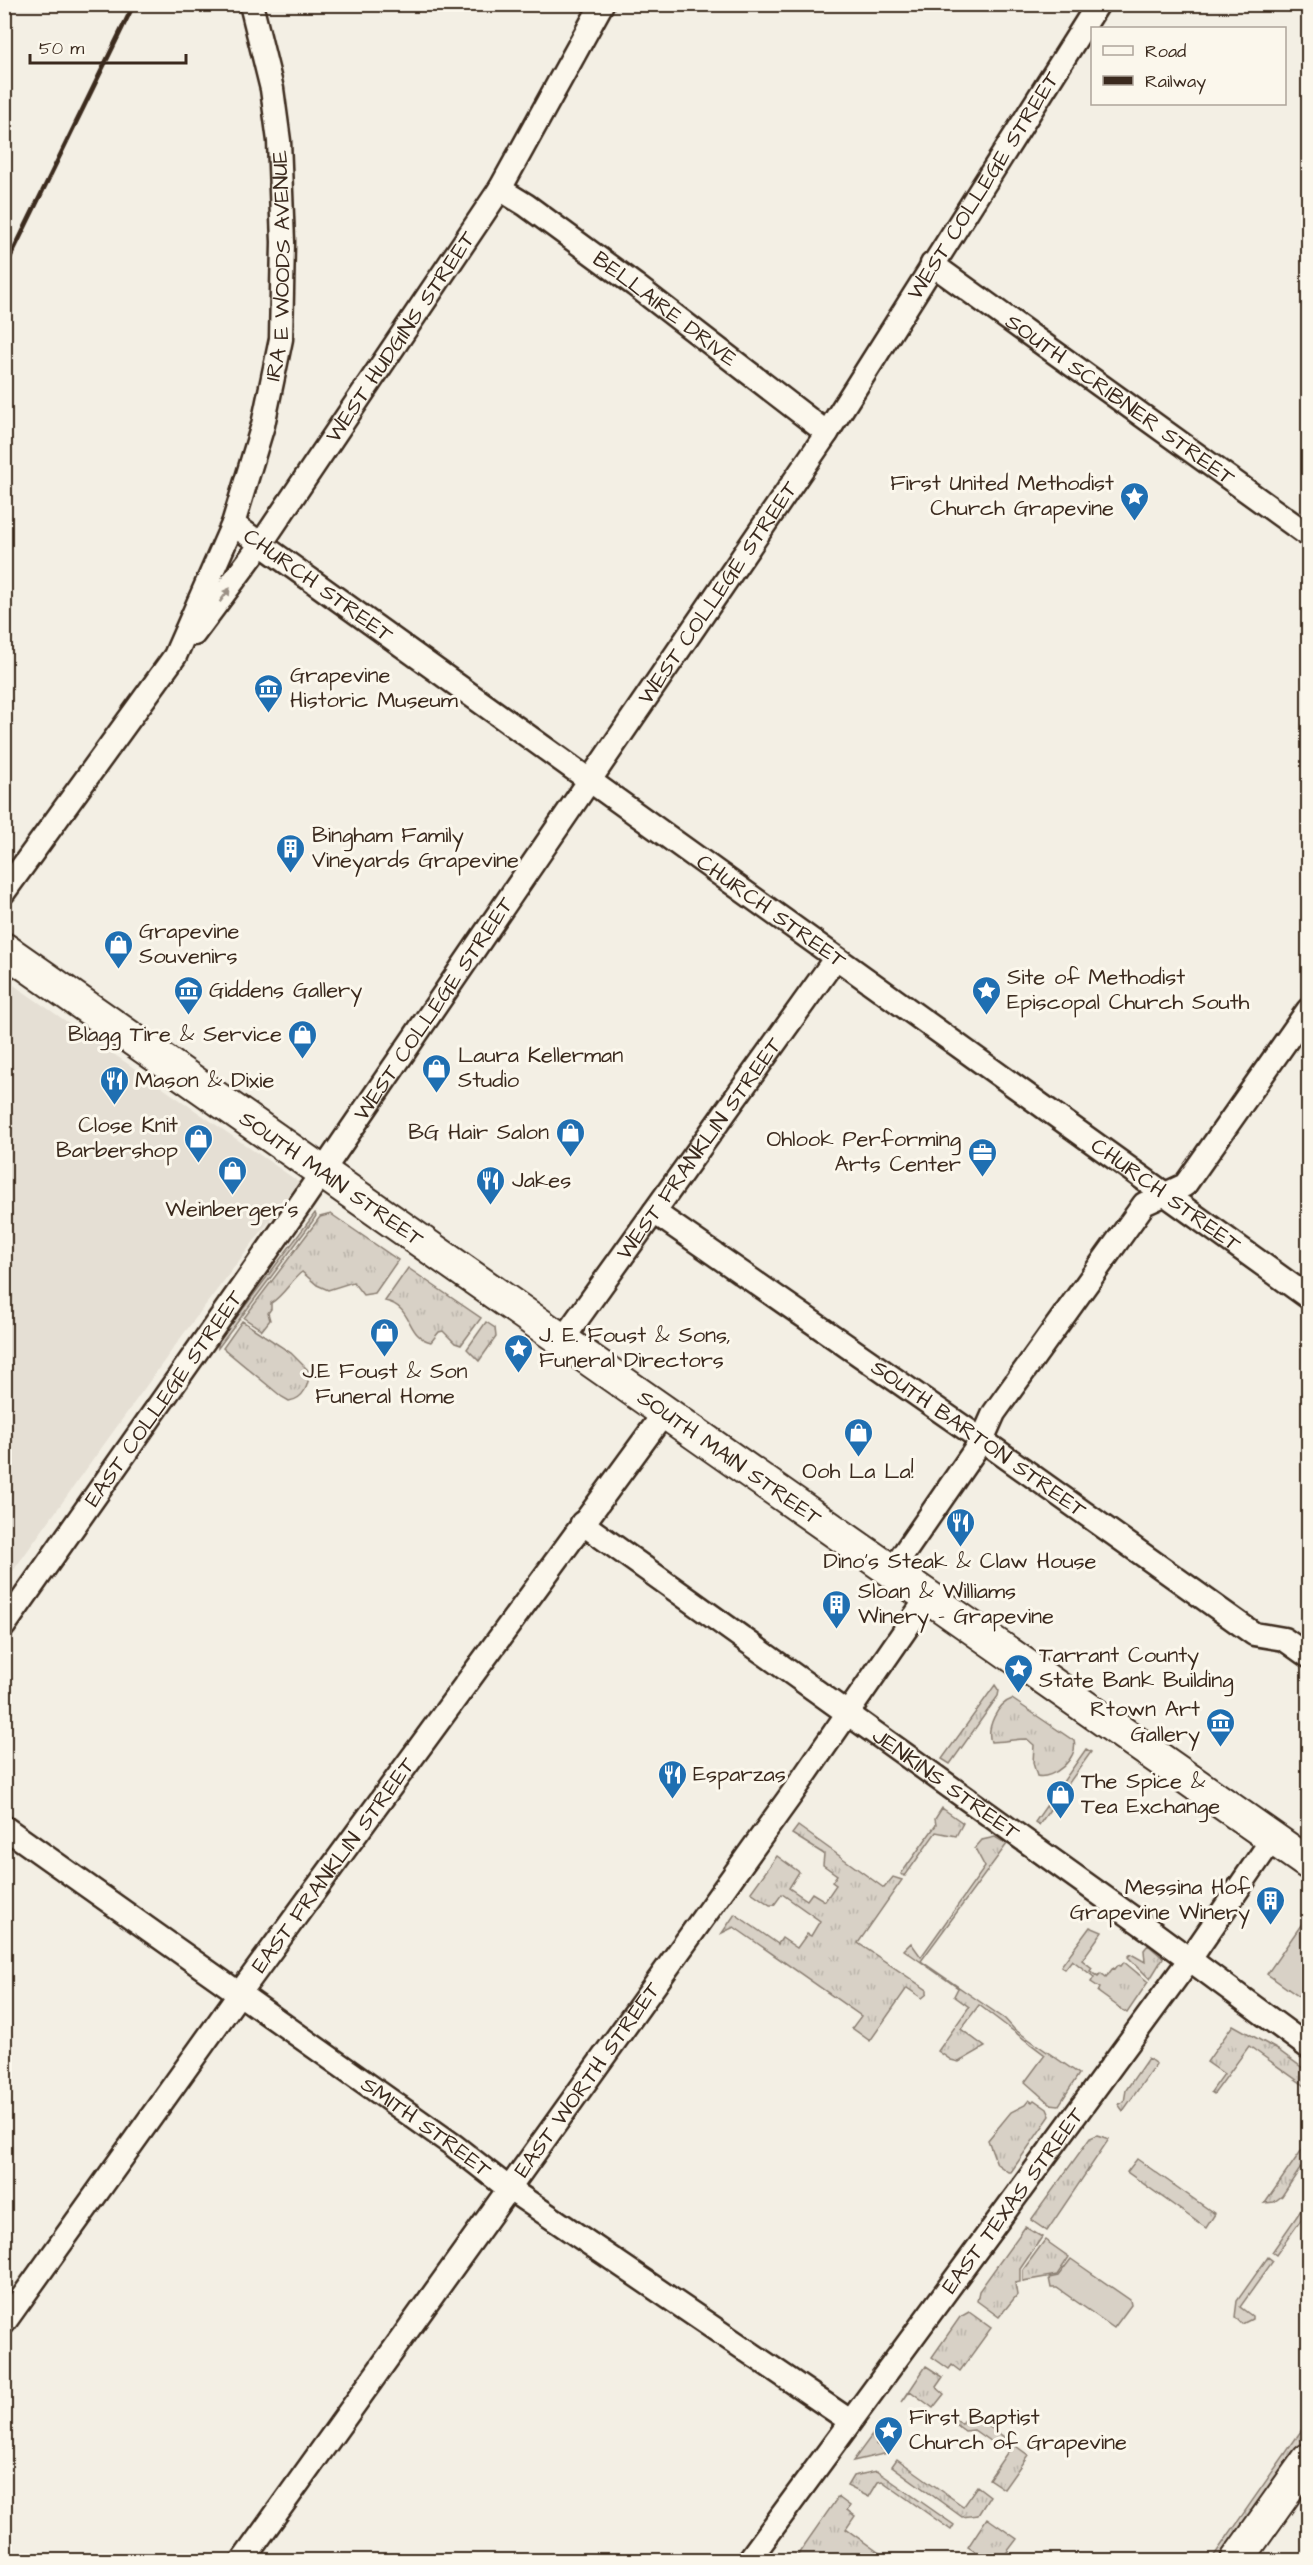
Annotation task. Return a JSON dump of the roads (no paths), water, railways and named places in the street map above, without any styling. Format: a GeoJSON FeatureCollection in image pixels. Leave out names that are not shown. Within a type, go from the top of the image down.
{"type":"FeatureCollection","features":[{"type":"Feature","properties":{"kind":"main road","name":"SOUTH MAIN STREET"},"geometry":{"type":"LineString","coordinates":[[4,950],[563,1339],[891,1572],[1308,1863]]}},
{"type":"Feature","properties":{"kind":"main road"},"geometry":{"type":"LineString","coordinates":[[1237,2560],[1308,2460]]}},
{"type":"Feature","properties":{"kind":"street","name":"IRA E WOODS AVENUE"},"geometry":{"type":"LineString","coordinates":[[233,525],[263,425],[281,339],[283,242],[279,141],[272,89],[251,4]]}},
{"type":"Feature","properties":{"kind":"street","name":"WEST HUDGINS STREET"},"geometry":{"type":"LineString","coordinates":[[4,892],[175,657],[221,601],[261,544],[500,189],[602,4]]}},
{"type":"Feature","properties":{"kind":"street","name":"WEST COLLEGE STREET"},"geometry":{"type":"LineString","coordinates":[[322,1173],[827,433],[1098,4]]}},
{"type":"Feature","properties":{"kind":"street","name":"BELLAIRE DRIVE"},"geometry":{"type":"LineString","coordinates":[[500,189],[526,205],[635,285],[827,433]]}},
{"type":"Feature","properties":{"kind":"street","name":"SOUTH SCRIBNER STREET"},"geometry":{"type":"LineString","coordinates":[[932,264],[1308,535]]}},
{"type":"Feature","properties":{"kind":"street","name":"CHURCH STREET"},"geometry":{"type":"LineString","coordinates":[[233,525],[1308,1297]]}},
{"type":"Feature","properties":{"kind":"street","name":"WEST HUDGINS STREET"},"geometry":{"type":"LineString","coordinates":[[175,657],[233,525]]}},
{"type":"Feature","properties":{"kind":"street","name":"WEST FRANKLIN STREET"},"geometry":{"type":"LineString","coordinates":[[563,1339],[835,959]]}},
{"type":"Feature","properties":{"kind":"street"},"geometry":{"type":"LineString","coordinates":[[891,1572],[982,1440],[994,1413],[1144,1204],[1185,1185],[1308,1010]]}},
{"type":"Feature","properties":{"kind":"street","name":"EAST COLLEGE STREET"},"geometry":{"type":"LineString","coordinates":[[4,1626],[322,1173]]}},
{"type":"Feature","properties":{"kind":"street","name":"SOUTH BARTON STREET"},"geometry":{"type":"LineString","coordinates":[[654,1212],[982,1440],[1254,1634],[1284,1639],[1308,1656]]}},
{"type":"Feature","properties":{"kind":"street","name":"EAST FRANKLIN STREET"},"geometry":{"type":"LineString","coordinates":[[4,2322],[239,1994],[665,1412]]}},
{"type":"Feature","properties":{"kind":"street","name":"JENKINS STREET"},"geometry":{"type":"LineString","coordinates":[[582,1523],[1190,1959],[1308,2047]]}},
{"type":"Feature","properties":{"kind":"street","name":"EAST WORTH STREET"},"geometry":{"type":"LineString","coordinates":[[243,2560],[717,1899],[928,1597]]}},
{"type":"Feature","properties":{"kind":"street","name":"SMITH STREET"},"geometry":{"type":"LineString","coordinates":[[4,1827],[453,2145],[508,2188],[849,2421]]}},
{"type":"Feature","properties":{"kind":"street","name":"EAST TEXAS STREET"},"geometry":{"type":"LineString","coordinates":[[749,2560],[1190,1959],[1273,1838]]}},
{"type":"Feature","properties":{"kind":"railway"},"geometry":{"type":"LineString","coordinates":[[4,270],[134,4]]}},
{"type":"Feature","properties":{"kind":"place","name":"First United Methodist Church Grapevine"},"geometry":{"type":"Point","coordinates":[1135,522]}},
{"type":"Feature","properties":{"kind":"place","name":"Grapevine Historic Museum"},"geometry":{"type":"Point","coordinates":[269,714]}},
{"type":"Feature","properties":{"kind":"place","name":"Bingham Family Vineyards Grapevine"},"geometry":{"type":"Point","coordinates":[291,874]}},
{"type":"Feature","properties":{"kind":"place","name":"Grapevine Souvenirs"},"geometry":{"type":"Point","coordinates":[118,970]}},
{"type":"Feature","properties":{"kind":"place","name":"Giddens Gallery"},"geometry":{"type":"Point","coordinates":[188,1016]}},
{"type":"Feature","properties":{"kind":"place","name":"Site of Methodist Episcopal Church South"},"geometry":{"type":"Point","coordinates":[986,1016]}},
{"type":"Feature","properties":{"kind":"place","name":"Blagg Tire & Service"},"geometry":{"type":"Point","coordinates":[303,1060]}},
{"type":"Feature","properties":{"kind":"place","name":"Laura Kellerman Studio"},"geometry":{"type":"Point","coordinates":[437,1094]}},
{"type":"Feature","properties":{"kind":"place","name":"Mason & Dixie"},"geometry":{"type":"Point","coordinates":[114,1106]}},
{"type":"Feature","properties":{"kind":"place","name":"BG Hair Salon"},"geometry":{"type":"Point","coordinates":[570,1158]}},
{"type":"Feature","properties":{"kind":"place","name":"Close Knit Barbershop"},"geometry":{"type":"Point","coordinates":[199,1164]}},
{"type":"Feature","properties":{"kind":"place","name":"Ohlook Performing Arts Center"},"geometry":{"type":"Point","coordinates":[982,1178]}},
{"type":"Feature","properties":{"kind":"place","name":"Weinberger’s"},"geometry":{"type":"Point","coordinates":[232,1196]}},
{"type":"Feature","properties":{"kind":"place","name":"Jakes"},"geometry":{"type":"Point","coordinates":[491,1206]}},
{"type":"Feature","properties":{"kind":"place","name":"J.E Foust & Son Funeral Home"},"geometry":{"type":"Point","coordinates":[385,1358]}},
{"type":"Feature","properties":{"kind":"place","name":"J. E. Foust & Sons, Funeral Directors"},"geometry":{"type":"Point","coordinates":[518,1374]}},
{"type":"Feature","properties":{"kind":"place","name":"Ooh La La!"},"geometry":{"type":"Point","coordinates":[858,1458]}},
{"type":"Feature","properties":{"kind":"place","name":"Dino’s Steak & Claw House"},"geometry":{"type":"Point","coordinates":[960,1548]}},
{"type":"Feature","properties":{"kind":"place","name":"Sloan & Williams Winery - Grapevine"},"geometry":{"type":"Point","coordinates":[837,1630]}},
{"type":"Feature","properties":{"kind":"place","name":"Tarrant County State Bank Building"},"geometry":{"type":"Point","coordinates":[1018,1694]}},
{"type":"Feature","properties":{"kind":"place","name":"Rtown Art Gallery"},"geometry":{"type":"Point","coordinates":[1221,1748]}},
{"type":"Feature","properties":{"kind":"place","name":"Esparzas"},"geometry":{"type":"Point","coordinates":[672,1800]}},
{"type":"Feature","properties":{"kind":"place","name":"The Spice & Tea Exchange"},"geometry":{"type":"Point","coordinates":[1060,1820]}},
{"type":"Feature","properties":{"kind":"place","name":"Messina Hof Grapevine Winery"},"geometry":{"type":"Point","coordinates":[1271,1926]}},
{"type":"Feature","properties":{"kind":"place","name":"First Baptist Church of Grapevine"},"geometry":{"type":"Point","coordinates":[888,2456]}}]}
